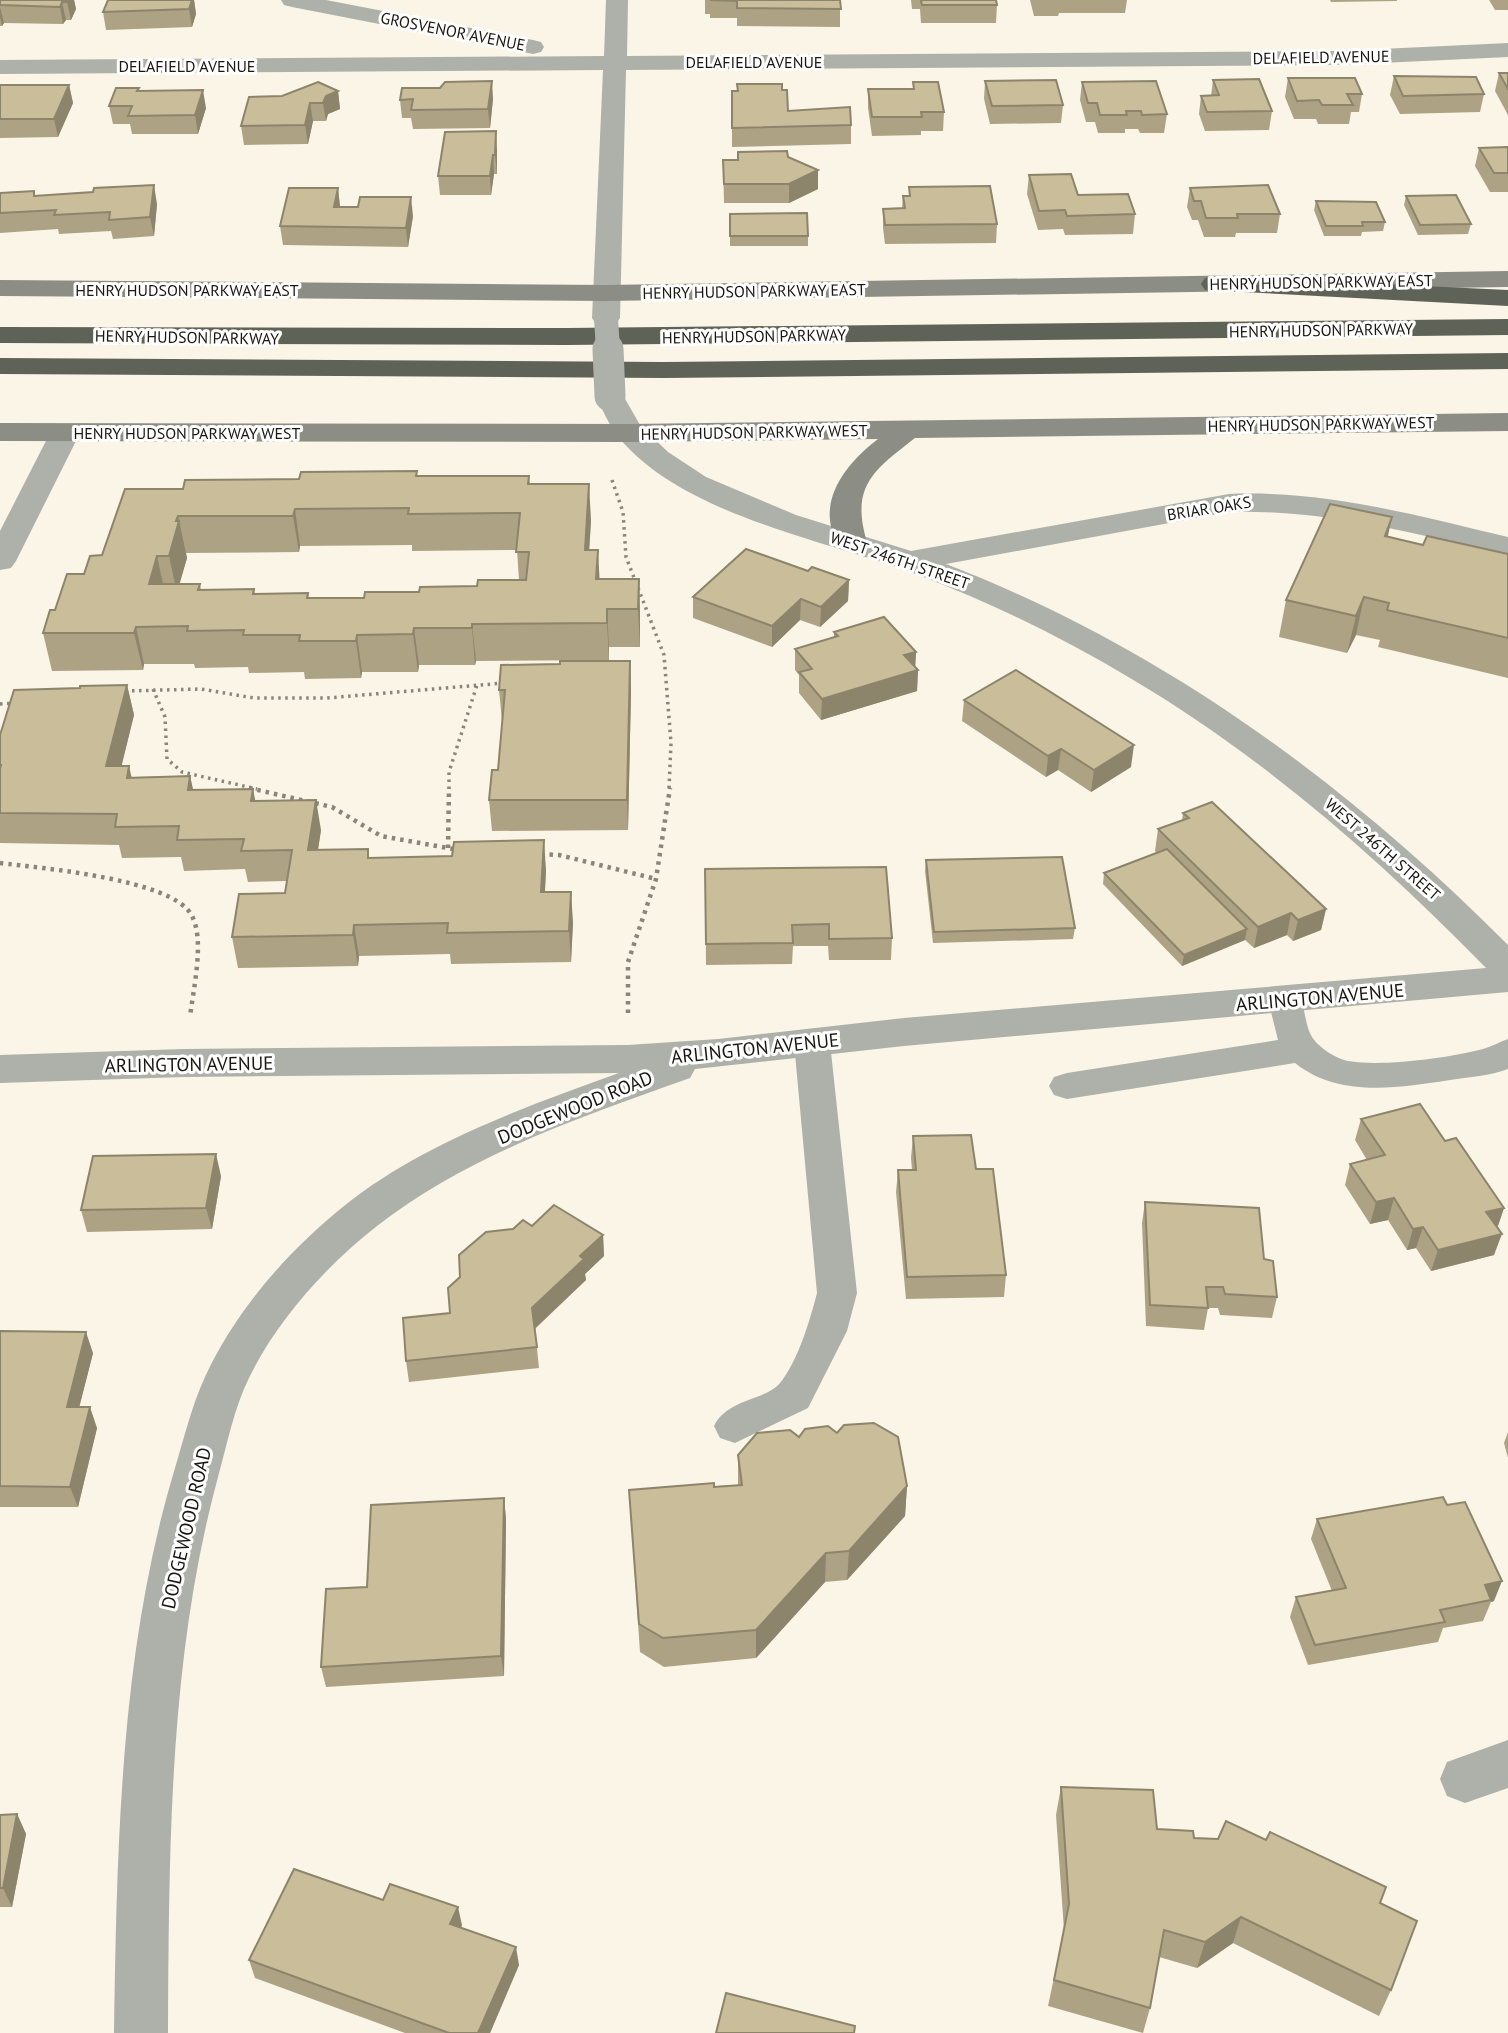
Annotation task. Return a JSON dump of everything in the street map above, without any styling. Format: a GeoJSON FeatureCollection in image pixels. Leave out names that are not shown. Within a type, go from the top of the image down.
{"type":"FeatureCollection","features":[{"type":"Feature","properties":{"kind":"highway"},"geometry":{"type":"LineString","coordinates":[[1214,284],[1508,298]]}},
{"type":"Feature","properties":{"kind":"highway","name":"HENRY HUDSON PARKWAY"},"geometry":{"type":"LineString","coordinates":[[0,335],[245,338],[650,337],[1508,327]]}},
{"type":"Feature","properties":{"kind":"highway","name":"HENRY HUDSON PARKWAY"},"geometry":{"type":"LineString","coordinates":[[0,366],[664,370],[1508,361]]}},
{"type":"Feature","properties":{"kind":"main road","name":"HENRY HUDSON PARKWAY EAST"},"geometry":{"type":"LineString","coordinates":[[0,288],[606,305],[1214,284],[1508,279]]}},
{"type":"Feature","properties":{"kind":"main road","name":"HENRY HUDSON PARKWAY WEST"},"geometry":{"type":"LineString","coordinates":[[0,432],[631,433],[1508,422]]}},
{"type":"Feature","properties":{"kind":"main road"},"geometry":{"type":"LineString","coordinates":[[852,542],[845,515],[846,495],[855,476],[871,459],[909,429]]}},
{"type":"Feature","properties":{"kind":"street","name":"GROSVENOR AVENUE"},"geometry":{"type":"LineString","coordinates":[[292,0],[614,63]]}},
{"type":"Feature","properties":{"kind":"street","name":"WEST 246TH STREET"},"geometry":{"type":"LineString","coordinates":[[618,0],[606,305],[610,396],[615,413],[631,433],[661,462],[730,500],[909,561],[996,594],[1086,639],[1181,696],[1265,752],[1398,859],[1455,912],[1508,968]]}},
{"type":"Feature","properties":{"kind":"street","name":"DELAFIELD AVENUE"},"geometry":{"type":"LineString","coordinates":[[0,67],[1339,58],[1508,50]]}},
{"type":"Feature","properties":{"kind":"street"},"geometry":{"type":"LineString","coordinates":[[0,561],[65,433]]}},
{"type":"Feature","properties":{"kind":"street","name":"BRIAR OAKS"},"geometry":{"type":"LineString","coordinates":[[909,561],[1229,503],[1268,500],[1311,503],[1508,546]]}},
{"type":"Feature","properties":{"kind":"street","name":"ARLINGTON AVENUE"},"geometry":{"type":"LineString","coordinates":[[0,1069],[184,1063],[628,1059],[718,1053],[904,1032],[1508,979]]}},
{"type":"Feature","properties":{"kind":"street","name":"DODGEWOOD ROAD"},"geometry":{"type":"LineString","coordinates":[[141,2033],[145,1805],[154,1697],[169,1589],[194,1478],[226,1379],[262,1316],[322,1251],[382,1200],[478,1146],[594,1097],[718,1053]]}},
{"type":"Feature","properties":{"kind":"lane"},"geometry":{"type":"LineString","coordinates":[[1285,1000],[1292,1030],[1301,1049],[1324,1065],[1348,1074],[1392,1073],[1494,1061],[1508,1052]]}},
{"type":"Feature","properties":{"kind":"lane"},"geometry":{"type":"LineString","coordinates":[[735,1426],[794,1396],[827,1331],[837,1293],[811,1043]]}},
{"type":"Feature","properties":{"kind":"lane"},"geometry":{"type":"LineString","coordinates":[[1067,1086],[1301,1049]]}},
{"type":"Feature","properties":{"kind":"path"},"geometry":{"type":"LineString","coordinates":[[612,480],[623,512],[626,557],[664,655],[668,690],[670,785],[656,879],[628,962],[628,1059]]}},
{"type":"Feature","properties":{"kind":"path"},"geometry":{"type":"LineString","coordinates":[[116,691],[201,689],[254,698],[327,698],[514,682]]}},
{"type":"Feature","properties":{"kind":"path"},"geometry":{"type":"LineString","coordinates":[[448,848],[449,772],[477,685]]}},
{"type":"Feature","properties":{"kind":"path"},"geometry":{"type":"LineString","coordinates":[[153,689],[165,717],[167,759],[182,772],[320,803],[332,807],[381,836],[470,851]]}},
{"type":"Feature","properties":{"kind":"path"},"geometry":{"type":"LineString","coordinates":[[0,704],[26,702]]}},
{"type":"Feature","properties":{"kind":"path"},"geometry":{"type":"LineString","coordinates":[[532,854],[559,855],[656,879]]}},
{"type":"Feature","properties":{"kind":"path"},"geometry":{"type":"LineString","coordinates":[[0,863],[153,888],[179,900],[192,915],[197,950],[184,1063]]}},
{"type":"Feature","properties":{"kind":"building"},"geometry":{"type":"Polygon","coordinates":[[[0,0],[69,0],[62,2],[60,7],[0,5],[0,0]]]}},
{"type":"Feature","properties":{"kind":"building"},"geometry":{"type":"Polygon","coordinates":[[[108,0],[192,0],[189,9],[103,12],[108,0]]]}},
{"type":"Feature","properties":{"kind":"building"},"geometry":{"type":"Polygon","coordinates":[[[710,0],[840,0],[841,9],[737,8],[737,1],[710,0]]]}},
{"type":"Feature","properties":{"kind":"building"},"geometry":{"type":"Polygon","coordinates":[[[921,0],[996,0],[997,5],[922,5],[921,0]]]}},
{"type":"Feature","properties":{"kind":"building"},"geometry":{"type":"Polygon","coordinates":[[[1499,73],[1508,73],[1508,89],[1499,73]]]}},
{"type":"Feature","properties":{"kind":"building"},"geometry":{"type":"Polygon","coordinates":[[[1394,76],[1476,77],[1484,94],[1403,96],[1394,76]]]}},
{"type":"Feature","properties":{"kind":"building"},"geometry":{"type":"Polygon","coordinates":[[[1288,78],[1355,78],[1362,94],[1347,94],[1353,105],[1322,105],[1319,100],[1297,101],[1288,78]]]}},
{"type":"Feature","properties":{"kind":"building"},"geometry":{"type":"Polygon","coordinates":[[[1259,79],[1272,111],[1207,112],[1201,96],[1219,95],[1213,80],[1259,79]]]}},
{"type":"Feature","properties":{"kind":"building"},"geometry":{"type":"Polygon","coordinates":[[[1056,80],[1063,105],[992,106],[985,81],[1056,80]]]}},
{"type":"Feature","properties":{"kind":"building"},"geometry":{"type":"Polygon","coordinates":[[[492,81],[488,109],[411,110],[413,99],[400,100],[402,88],[440,88],[445,82],[492,81]]]}},
{"type":"Feature","properties":{"kind":"building"},"geometry":{"type":"Polygon","coordinates":[[[1156,81],[1167,114],[1142,115],[1141,111],[1126,111],[1127,115],[1100,115],[1097,103],[1088,103],[1082,82],[1156,81]]]}},
{"type":"Feature","properties":{"kind":"building"},"geometry":{"type":"Polygon","coordinates":[[[318,82],[338,91],[326,96],[323,103],[310,103],[305,125],[241,126],[249,97],[282,96],[318,82]]]}},
{"type":"Feature","properties":{"kind":"building"},"geometry":{"type":"Polygon","coordinates":[[[913,82],[938,82],[944,112],[921,112],[922,117],[872,117],[868,89],[914,89],[913,82]]]}},
{"type":"Feature","properties":{"kind":"building"},"geometry":{"type":"Polygon","coordinates":[[[737,84],[782,84],[782,90],[787,90],[788,111],[850,107],[851,125],[732,128],[732,91],[738,91],[737,84]]]}},
{"type":"Feature","properties":{"kind":"building"},"geometry":{"type":"Polygon","coordinates":[[[0,85],[69,85],[54,119],[0,119],[0,85]]]}},
{"type":"Feature","properties":{"kind":"building"},"geometry":{"type":"Polygon","coordinates":[[[116,88],[139,88],[137,91],[203,90],[195,115],[128,116],[132,106],[109,106],[116,88]]]}},
{"type":"Feature","properties":{"kind":"building"},"geometry":{"type":"Polygon","coordinates":[[[496,131],[495,155],[490,176],[438,176],[445,132],[496,131]]]}},
{"type":"Feature","properties":{"kind":"building"},"geometry":{"type":"Polygon","coordinates":[[[1508,147],[1508,173],[1494,173],[1479,148],[1508,147]]]}},
{"type":"Feature","properties":{"kind":"building"},"geometry":{"type":"Polygon","coordinates":[[[787,151],[788,157],[818,170],[789,184],[724,184],[723,160],[738,160],[738,152],[787,151]]]}},
{"type":"Feature","properties":{"kind":"building"},"geometry":{"type":"Polygon","coordinates":[[[1071,174],[1078,195],[1128,194],[1135,214],[1067,216],[1065,210],[1039,211],[1029,175],[1071,174]]]}},
{"type":"Feature","properties":{"kind":"building"},"geometry":{"type":"Polygon","coordinates":[[[154,185],[150,217],[109,220],[110,212],[54,215],[56,210],[0,213],[0,193],[34,191],[34,196],[93,192],[94,188],[154,185]]]}},
{"type":"Feature","properties":{"kind":"building"},"geometry":{"type":"Polygon","coordinates":[[[1268,185],[1280,214],[1237,214],[1238,218],[1206,218],[1201,201],[1194,201],[1190,188],[1268,185]]]}},
{"type":"Feature","properties":{"kind":"building"},"geometry":{"type":"Polygon","coordinates":[[[990,186],[997,224],[885,225],[883,209],[905,208],[903,196],[910,196],[909,187],[990,186]]]}},
{"type":"Feature","properties":{"kind":"building"},"geometry":{"type":"Polygon","coordinates":[[[289,188],[338,188],[334,207],[358,207],[360,197],[411,197],[406,228],[280,226],[289,188]]]}},
{"type":"Feature","properties":{"kind":"building"},"geometry":{"type":"Polygon","coordinates":[[[1456,195],[1471,224],[1420,225],[1406,196],[1456,195]]]}},
{"type":"Feature","properties":{"kind":"building"},"geometry":{"type":"Polygon","coordinates":[[[1316,201],[1376,202],[1385,222],[1362,222],[1363,226],[1326,226],[1316,201]]]}},
{"type":"Feature","properties":{"kind":"building"},"geometry":{"type":"Polygon","coordinates":[[[807,213],[808,236],[730,236],[730,214],[807,213]]]}},
{"type":"Feature","properties":{"kind":"building"},"geometry":{"type":"Polygon","coordinates":[[[417,471],[416,476],[529,476],[528,484],[589,484],[585,550],[598,550],[596,579],[639,579],[638,609],[607,609],[607,623],[472,624],[472,628],[414,628],[413,634],[357,635],[356,641],[299,641],[300,635],[243,635],[244,630],[187,631],[188,626],[136,627],[134,633],[43,633],[50,610],[55,610],[67,574],[84,574],[90,556],[102,555],[125,489],[183,489],[185,480],[299,479],[301,472],[417,471]],[[409,508],[295,509],[293,516],[178,516],[169,556],[157,556],[149,584],[200,584],[198,590],[254,589],[253,594],[308,593],[307,598],[364,598],[365,592],[419,592],[420,587],[477,586],[478,580],[526,580],[529,552],[516,552],[520,513],[408,514],[409,508]]]}},
{"type":"Feature","properties":{"kind":"building"},"geometry":{"type":"Polygon","coordinates":[[[1330,504],[1392,517],[1385,536],[1423,545],[1427,536],[1508,554],[1508,638],[1387,610],[1389,603],[1364,597],[1356,616],[1286,600],[1330,504]]]}},
{"type":"Feature","properties":{"kind":"building"},"geometry":{"type":"Polygon","coordinates":[[[746,549],[808,571],[812,567],[849,580],[821,607],[801,599],[772,626],[693,597],[746,549]]]}},
{"type":"Feature","properties":{"kind":"building"},"geometry":{"type":"Polygon","coordinates":[[[884,617],[916,652],[904,655],[918,670],[822,699],[799,672],[812,669],[795,649],[838,636],[834,632],[884,617]]]}},
{"type":"Feature","properties":{"kind":"building"},"geometry":{"type":"Polygon","coordinates":[[[560,661],[630,661],[627,800],[489,800],[492,770],[498,770],[505,690],[499,690],[501,665],[560,664],[560,661]]]}},
{"type":"Feature","properties":{"kind":"building"},"geometry":{"type":"Polygon","coordinates":[[[1016,670],[1134,745],[1094,770],[1061,749],[1048,756],[964,700],[1016,670]]]}},
{"type":"Feature","properties":{"kind":"building"},"geometry":{"type":"Polygon","coordinates":[[[127,685],[106,766],[129,766],[127,778],[190,776],[188,790],[253,789],[251,801],[316,800],[308,850],[368,849],[368,858],[452,856],[454,842],[544,840],[541,892],[571,892],[569,931],[447,933],[448,923],[354,925],[353,935],[232,937],[239,894],[285,893],[292,850],[241,851],[244,839],[177,840],[179,826],[115,827],[117,814],[0,813],[0,735],[14,690],[127,685]]]}},
{"type":"Feature","properties":{"kind":"building"},"geometry":{"type":"Polygon","coordinates":[[[1212,802],[1326,909],[1298,920],[1291,913],[1258,927],[1158,829],[1189,818],[1183,813],[1212,802]]]}},
{"type":"Feature","properties":{"kind":"building"},"geometry":{"type":"Polygon","coordinates":[[[1167,849],[1247,929],[1184,955],[1104,873],[1167,849]]]}},
{"type":"Feature","properties":{"kind":"building"},"geometry":{"type":"Polygon","coordinates":[[[1062,857],[1075,928],[934,932],[926,860],[1062,857]]]}},
{"type":"Feature","properties":{"kind":"building"},"geometry":{"type":"Polygon","coordinates":[[[886,867],[892,938],[829,939],[829,924],[792,925],[793,943],[706,944],[705,869],[886,867]]]}},
{"type":"Feature","properties":{"kind":"building"},"geometry":{"type":"Polygon","coordinates":[[[1420,1104],[1445,1141],[1456,1138],[1504,1208],[1486,1212],[1502,1234],[1438,1250],[1423,1227],[1413,1229],[1394,1198],[1376,1202],[1350,1164],[1385,1155],[1361,1119],[1420,1104]]]}},
{"type":"Feature","properties":{"kind":"building"},"geometry":{"type":"Polygon","coordinates":[[[971,1135],[976,1169],[993,1169],[1006,1275],[907,1277],[898,1170],[916,1170],[913,1136],[971,1135]]]}},
{"type":"Feature","properties":{"kind":"building"},"geometry":{"type":"Polygon","coordinates":[[[216,1154],[206,1208],[81,1210],[93,1156],[216,1154]]]}},
{"type":"Feature","properties":{"kind":"building"},"geometry":{"type":"Polygon","coordinates":[[[1145,1202],[1259,1208],[1264,1259],[1273,1261],[1277,1297],[1225,1294],[1223,1287],[1206,1287],[1208,1308],[1150,1305],[1145,1202]]]}},
{"type":"Feature","properties":{"kind":"building"},"geometry":{"type":"Polygon","coordinates":[[[554,1205],[603,1235],[580,1256],[584,1259],[532,1308],[537,1347],[406,1361],[403,1318],[450,1313],[448,1288],[460,1277],[459,1255],[486,1232],[513,1229],[523,1220],[532,1226],[554,1205]]]}},
{"type":"Feature","properties":{"kind":"building"},"geometry":{"type":"Polygon","coordinates":[[[0,1331],[86,1332],[67,1407],[90,1407],[70,1487],[0,1486],[0,1331]]]}},
{"type":"Feature","properties":{"kind":"building"},"geometry":{"type":"Polygon","coordinates":[[[874,1423],[898,1437],[907,1486],[849,1551],[826,1553],[756,1630],[663,1638],[639,1624],[629,1490],[714,1483],[714,1487],[742,1485],[738,1455],[757,1433],[790,1430],[799,1437],[805,1429],[828,1426],[837,1433],[844,1425],[874,1423]]]}},
{"type":"Feature","properties":{"kind":"building"},"geometry":{"type":"Polygon","coordinates":[[[1443,1497],[1447,1505],[1465,1502],[1502,1581],[1485,1585],[1491,1600],[1440,1610],[1445,1622],[1315,1645],[1296,1597],[1346,1588],[1317,1519],[1443,1497]]]}},
{"type":"Feature","properties":{"kind":"building"},"geometry":{"type":"Polygon","coordinates":[[[504,1498],[501,1656],[321,1667],[326,1589],[367,1587],[371,1505],[504,1498]]]}},
{"type":"Feature","properties":{"kind":"building"},"geometry":{"type":"Polygon","coordinates":[[[1061,1787],[1153,1790],[1157,1829],[1193,1831],[1194,1838],[1218,1839],[1226,1821],[1266,1840],[1270,1832],[1386,1887],[1380,1903],[1417,1921],[1391,1990],[1241,1917],[1205,1942],[1164,1930],[1150,2008],[1054,1980],[1069,1904],[1061,1787]]]}},
{"type":"Feature","properties":{"kind":"building"},"geometry":{"type":"Polygon","coordinates":[[[17,1814],[3,1888],[0,1888],[0,1815],[17,1814]]]}},
{"type":"Feature","properties":{"kind":"building"},"geometry":{"type":"Polygon","coordinates":[[[294,1869],[383,1900],[390,1884],[458,1907],[450,1924],[516,1947],[478,2033],[449,2033],[249,1960],[294,1869]]]}},
{"type":"Feature","properties":{"kind":"building"},"geometry":{"type":"Polygon","coordinates":[[[726,1993],[855,2026],[854,2033],[716,2033],[726,1993]]]}}]}
